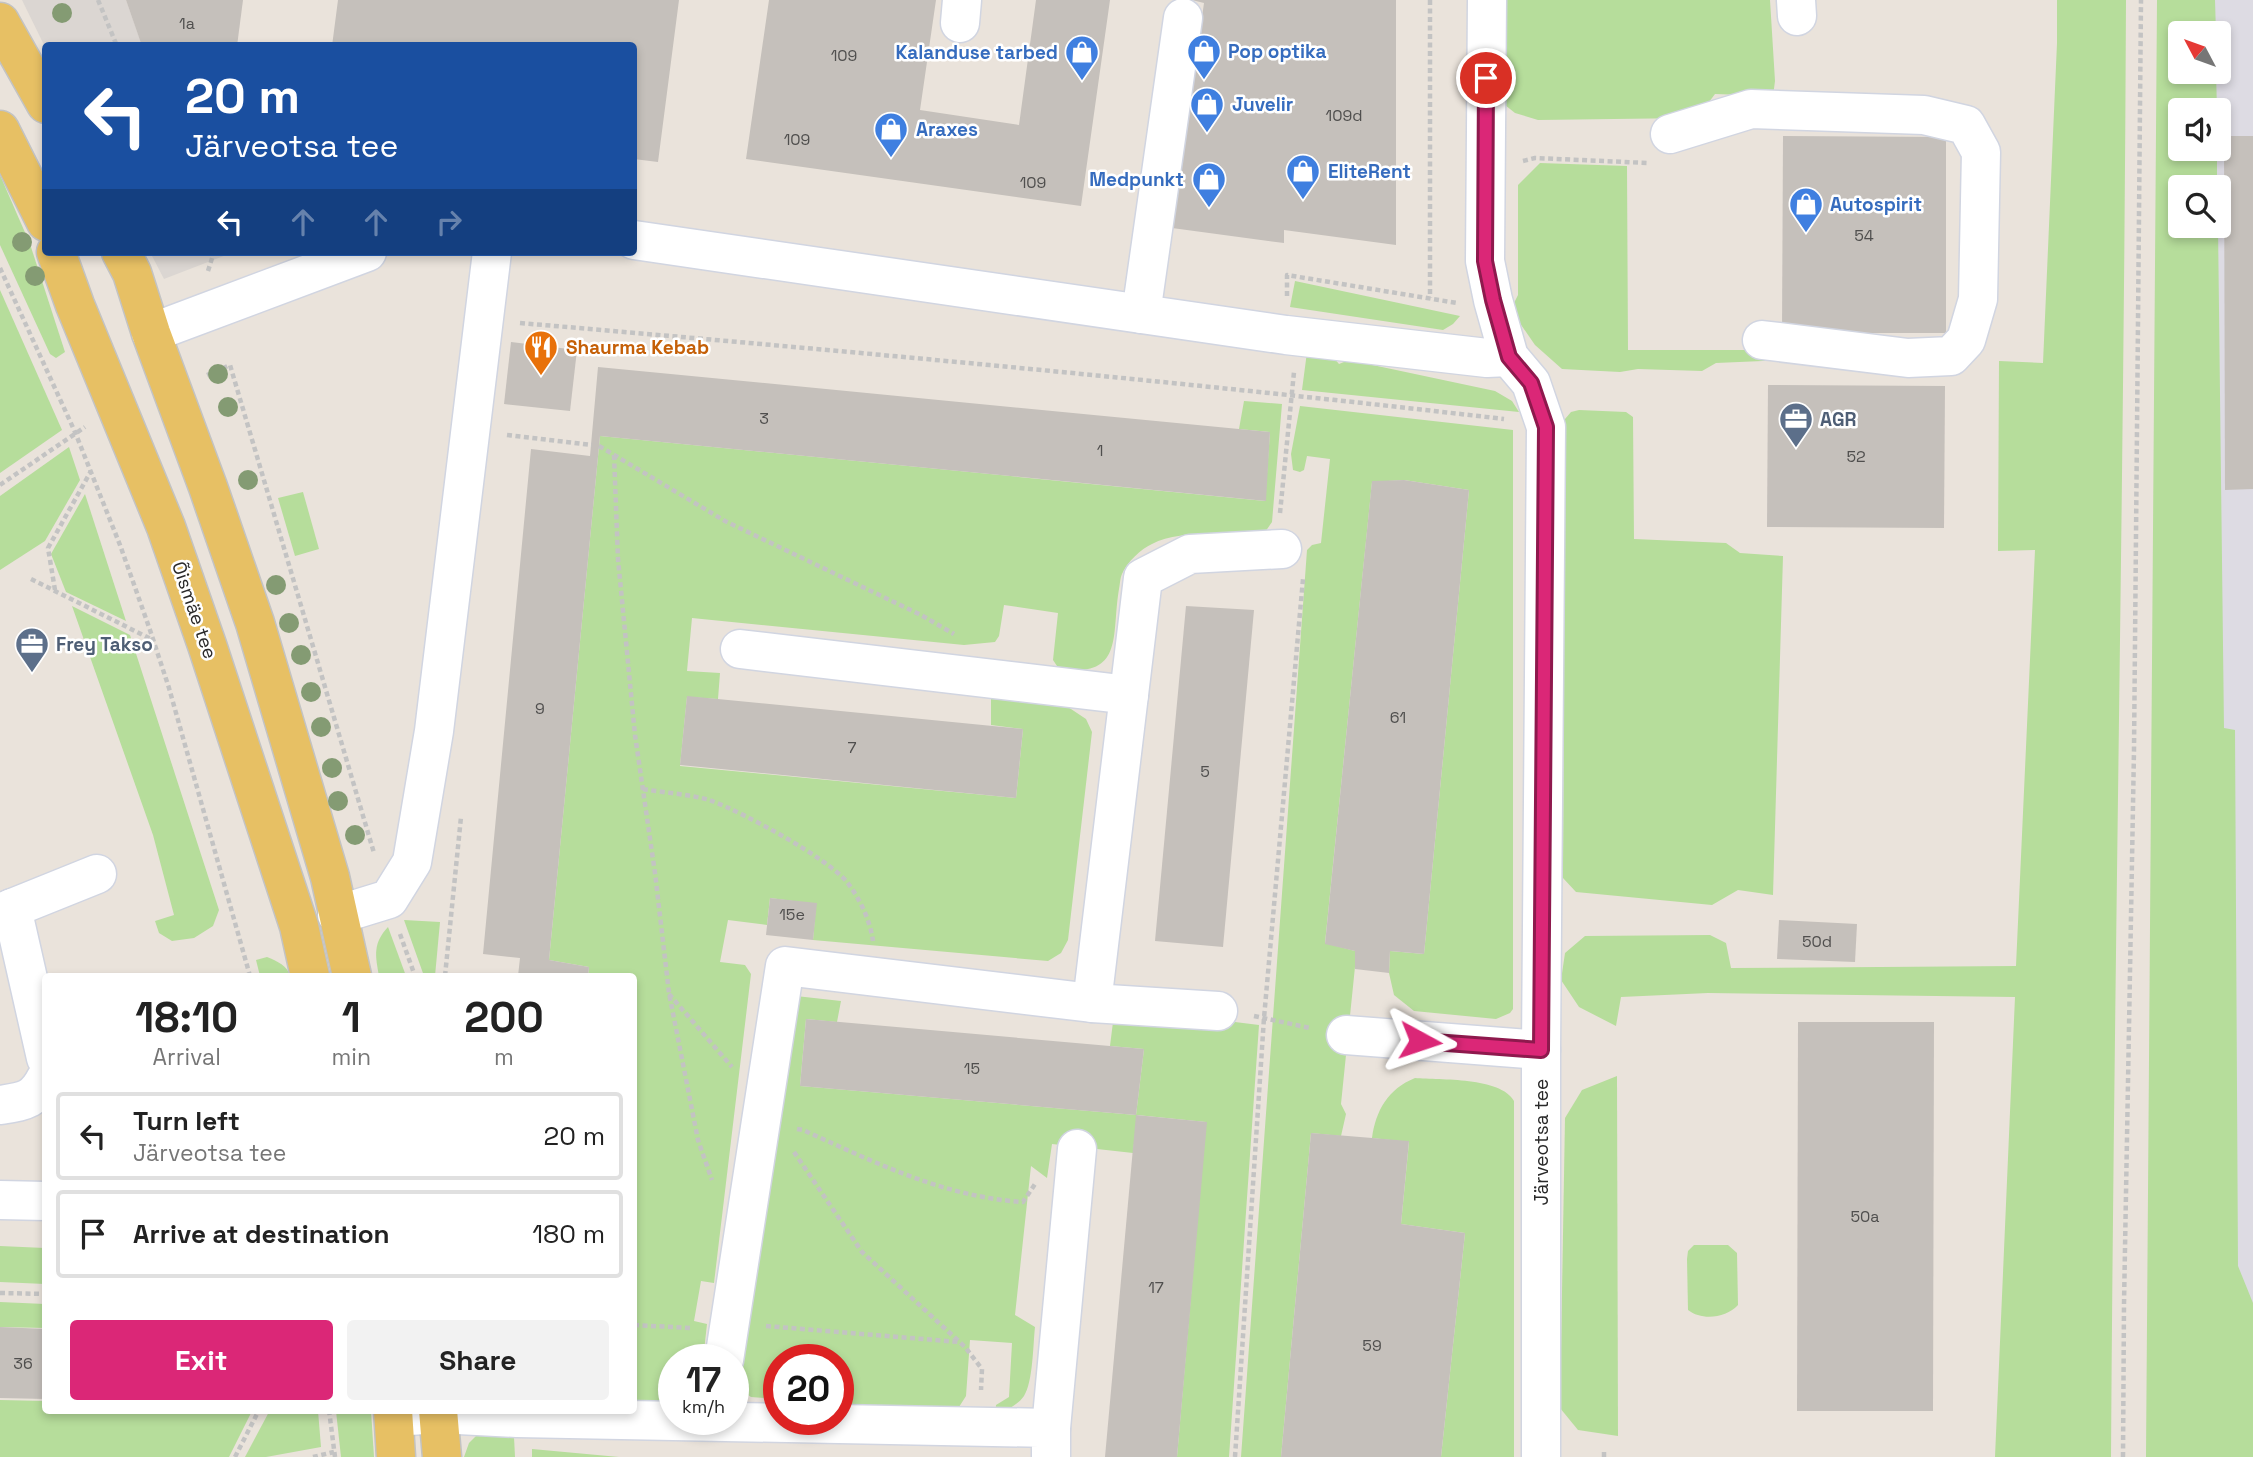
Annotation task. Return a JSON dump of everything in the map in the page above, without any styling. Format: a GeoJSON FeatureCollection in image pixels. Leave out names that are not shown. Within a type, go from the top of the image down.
{"type":"FeatureCollection","features":[{"type":"Feature","properties":{"kind":"main road"},"geometry":{"type":"LineString","coordinates":[[0,22],[42,97]]}},
{"type":"Feature","properties":{"kind":"main road"},"geometry":{"type":"LineString","coordinates":[[0,130],[42,214]]}},
{"type":"Feature","properties":{"kind":"main road","name":"Õismäe tee"},"geometry":{"type":"LineString","coordinates":[[57,256],[166,527],[203,631],[299,926],[309,973]]}},
{"type":"Feature","properties":{"kind":"main road"},"geometry":{"type":"LineString","coordinates":[[123,256],[132,273],[254,623],[330,877],[351,973]]}},
{"type":"Feature","properties":{"kind":"main road"},"geometry":{"type":"LineString","coordinates":[[393,1414],[396,1457]]}},
{"type":"Feature","properties":{"kind":"main road"},"geometry":{"type":"LineString","coordinates":[[439,1414],[442,1457]]}},
{"type":"Feature","properties":{"kind":"street","name":"Järveotsa tee"},"geometry":{"type":"LineString","coordinates":[[1487,0],[1485,261],[1509,357],[1531,383],[1546,427],[1541,1457]]}},
{"type":"Feature","properties":{"kind":"street"},"geometry":{"type":"LineString","coordinates":[[1141,314],[1183,18]]}},
{"type":"Feature","properties":{"kind":"street"},"geometry":{"type":"LineString","coordinates":[[1664,149],[1751,109],[1924,115],[1966,125],[1981,152],[1978,299],[1966,340],[1951,356],[1908,358],[1762,340]]}},
{"type":"Feature","properties":{"kind":"street"},"geometry":{"type":"LineString","coordinates":[[637,240],[1286,335],[1487,358],[1509,357]]}},
{"type":"Feature","properties":{"kind":"street"},"geometry":{"type":"LineString","coordinates":[[151,333],[357,256]]}},
{"type":"Feature","properties":{"kind":"street"},"geometry":{"type":"LineString","coordinates":[[337,915],[388,899],[412,862],[434,731],[492,256]]}},
{"type":"Feature","properties":{"kind":"street"},"geometry":{"type":"LineString","coordinates":[[1092,1003],[1143,578],[1190,554],[1282,549]]}},
{"type":"Feature","properties":{"kind":"street"},"geometry":{"type":"LineString","coordinates":[[740,649],[1129,695]]}},
{"type":"Feature","properties":{"kind":"street"},"geometry":{"type":"LineString","coordinates":[[42,1043],[6,910],[97,874]]}},
{"type":"Feature","properties":{"kind":"street"},"geometry":{"type":"LineString","coordinates":[[728,1338],[785,966],[1092,1003],[1218,1011]]}},
{"type":"Feature","properties":{"kind":"street"},"geometry":{"type":"LineString","coordinates":[[1346,1035],[1541,1050]]}},
{"type":"Feature","properties":{"kind":"street"},"geometry":{"type":"LineString","coordinates":[[0,1105],[26,1101],[42,1085]]}},
{"type":"Feature","properties":{"kind":"street"},"geometry":{"type":"LineString","coordinates":[[749,1421],[979,1427],[1051,1443],[1077,1149]]}},
{"type":"Feature","properties":{"kind":"street"},"geometry":{"type":"LineString","coordinates":[[0,1200],[42,1201]]}},
{"type":"Feature","properties":{"kind":"street"},"geometry":{"type":"LineString","coordinates":[[465,1414],[517,1418],[658,1419]]}},
{"type":"Feature","properties":{"kind":"path"},"geometry":{"type":"LineString","coordinates":[[98,0],[115,42]]}},
{"type":"Feature","properties":{"kind":"path"},"geometry":{"type":"LineString","coordinates":[[1430,0],[1430,298]]}},
{"type":"Feature","properties":{"kind":"path"},"geometry":{"type":"LineString","coordinates":[[2123,1457],[2136,611],[2141,0]]}},
{"type":"Feature","properties":{"kind":"path"},"geometry":{"type":"LineString","coordinates":[[1518,167],[1523,161],[1535,158],[1664,149]]}},
{"type":"Feature","properties":{"kind":"path"},"geometry":{"type":"LineString","coordinates":[[0,268],[75,432],[120,545],[153,640],[249,973]]}},
{"type":"Feature","properties":{"kind":"path"},"geometry":{"type":"LineString","coordinates":[[1236,1457],[1264,1018],[1304,571],[1282,549],[1278,533],[1297,351],[1286,335],[1287,275],[1463,304],[1493,300]]}},
{"type":"Feature","properties":{"kind":"path"},"geometry":{"type":"LineString","coordinates":[[508,323],[799,347],[1504,419]]}},
{"type":"Feature","properties":{"kind":"path"},"geometry":{"type":"LineString","coordinates":[[205,376],[230,365],[388,899],[414,973]]}},
{"type":"Feature","properties":{"kind":"path"},"geometry":{"type":"LineString","coordinates":[[0,485],[75,432],[95,422]]}},
{"type":"Feature","properties":{"kind":"path"},"geometry":{"type":"LineString","coordinates":[[496,434],[592,445]]}},
{"type":"Feature","properties":{"kind":"path"},"geometry":{"type":"LineString","coordinates":[[599,446],[725,521],[921,615],[965,640]]}},
{"type":"Feature","properties":{"kind":"path"},"geometry":{"type":"LineString","coordinates":[[614,455],[618,559],[635,735],[669,993],[698,1140],[715,1189]]}},
{"type":"Feature","properties":{"kind":"path"},"geometry":{"type":"LineString","coordinates":[[55,591],[48,548],[90,471]]}},
{"type":"Feature","properties":{"kind":"path"},"geometry":{"type":"LineString","coordinates":[[31,579],[153,640]]}},
{"type":"Feature","properties":{"kind":"path"},"geometry":{"type":"LineString","coordinates":[[643,789],[711,801],[755,822],[825,862],[846,882],[870,921],[879,978]]}},
{"type":"Feature","properties":{"kind":"path"},"geometry":{"type":"LineString","coordinates":[[669,993],[762,1115],[796,1154],[862,1252],[959,1342],[982,1369],[979,1427]]}},
{"type":"Feature","properties":{"kind":"path"},"geometry":{"type":"LineString","coordinates":[[1218,1011],[1346,1035]]}},
{"type":"Feature","properties":{"kind":"path"},"geometry":{"type":"LineString","coordinates":[[762,1115],[936,1187],[1001,1201],[1023,1202],[1036,1183]]}},
{"type":"Feature","properties":{"kind":"path"},"geometry":{"type":"LineString","coordinates":[[0,1293],[42,1294]]}},
{"type":"Feature","properties":{"kind":"path"},"geometry":{"type":"LineString","coordinates":[[637,1325],[728,1338],[959,1342]]}},
{"type":"Feature","properties":{"kind":"path"},"geometry":{"type":"LineString","coordinates":[[235,1457],[257,1414]]}},
{"type":"Feature","properties":{"kind":"path"},"geometry":{"type":"LineString","coordinates":[[313,1457],[334,1455],[329,1414]]}},
{"type":"Feature","properties":{"kind":"shaded area"},"geometry":{"type":"Polygon","coordinates":[[[22,0],[126,0],[141,42],[43,42],[22,0]]]}},
{"type":"Feature","properties":{"kind":"shaded area"},"geometry":{"type":"Polygon","coordinates":[[[2214,0],[2253,0],[2253,1457],[2225,1457],[2214,238],[2231,238],[2231,175],[2214,175],[2213,161],[2231,161],[2231,98],[2213,98],[2214,84],[2231,84],[2231,21],[2214,21],[2214,0]]]}},
{"type":"Feature","properties":{"kind":"shaded area"},"geometry":{"type":"Polygon","coordinates":[[[152,256],[224,256],[164,279],[152,256]]]}},
{"type":"Feature","properties":{"kind":"green space"},"geometry":{"type":"Polygon","coordinates":[[[1506,0],[1770,0],[1775,81],[1773,96],[1715,94],[1690,118],[1538,120],[1515,113],[1505,105],[1506,0]]]}},
{"type":"Feature","properties":{"kind":"green space"},"geometry":{"type":"Polygon","coordinates":[[[2057,0],[2126,0],[2111,1457],[1995,1457],[2015,997],[1708,993],[1621,997],[1616,1026],[1579,1007],[1561,980],[1565,953],[1585,936],[1710,935],[1726,943],[1731,968],[2016,966],[2035,550],[1998,551],[1999,361],[2043,363],[2057,0]]]}},
{"type":"Feature","properties":{"kind":"green space"},"geometry":{"type":"Polygon","coordinates":[[[2157,0],[2215,0],[2216,21],[2168,21],[2168,84],[2216,84],[2217,98],[2168,98],[2168,161],[2217,161],[2217,175],[2168,175],[2168,238],[2218,238],[2224,728],[2235,730],[2238,1266],[2253,1303],[2253,1457],[2146,1457],[2157,0]]]}},
{"type":"Feature","properties":{"kind":"green space"},"geometry":{"type":"Polygon","coordinates":[[[1540,163],[1627,166],[1628,350],[1768,350],[1784,360],[1716,363],[1702,371],[1638,369],[1620,372],[1562,369],[1535,345],[1517,319],[1513,305],[1518,295],[1518,185],[1540,163]]]}},
{"type":"Feature","properties":{"kind":"green space"},"geometry":{"type":"Polygon","coordinates":[[[0,175],[30,244],[65,352],[56,358],[50,354],[0,245],[0,175]]]}},
{"type":"Feature","properties":{"kind":"green space"},"geometry":{"type":"Polygon","coordinates":[[[1295,281],[1460,316],[1443,330],[1290,307],[1295,281]]]}},
{"type":"Feature","properties":{"kind":"green space"},"geometry":{"type":"Polygon","coordinates":[[[0,290],[62,430],[0,473],[0,290]]]}},
{"type":"Feature","properties":{"kind":"green space"},"geometry":{"type":"Polygon","coordinates":[[[1307,352],[1333,357],[1339,364],[1349,360],[1495,391],[1512,401],[1519,412],[1302,390],[1307,352]]]}},
{"type":"Feature","properties":{"kind":"green space"},"geometry":{"type":"Polygon","coordinates":[[[1244,401],[1282,404],[1272,522],[1263,535],[1177,536],[1152,544],[1139,553],[1121,576],[1111,650],[1105,660],[1095,667],[1080,670],[1059,669],[1053,660],[1058,613],[1004,605],[999,636],[995,642],[964,645],[692,618],[687,671],[720,673],[718,699],[687,697],[680,766],[1016,798],[1023,729],[991,725],[991,699],[1065,705],[1086,719],[1092,732],[1068,940],[1061,953],[1048,961],[813,940],[816,904],[770,898],[767,925],[728,920],[720,962],[745,965],[751,974],[714,1283],[701,1281],[694,1321],[707,1324],[705,1344],[658,1344],[658,1408],[637,1408],[637,973],[588,973],[589,967],[549,960],[600,436],[1265,501],[1270,432],[1239,429],[1244,401]]]}},
{"type":"Feature","properties":{"kind":"green space"},"geometry":{"type":"Polygon","coordinates":[[[1300,406],[1513,430],[1513,1009],[1496,1019],[1414,1011],[1394,995],[1389,973],[1390,951],[1424,954],[1469,490],[1404,480],[1372,482],[1325,943],[1355,951],[1356,957],[1341,1104],[1346,1114],[1341,1136],[1311,1133],[1281,1457],[1241,1457],[1307,550],[1312,545],[1321,543],[1330,459],[1307,456],[1304,470],[1293,470],[1291,454],[1300,406]]]}},
{"type":"Feature","properties":{"kind":"green space"},"geometry":{"type":"Polygon","coordinates":[[[1571,412],[1626,412],[1633,417],[1634,539],[1726,543],[1740,553],[1783,556],[1773,895],[1738,890],[1712,905],[1576,892],[1563,878],[1565,419],[1571,412]]]}},
{"type":"Feature","properties":{"kind":"green space"},"geometry":{"type":"Polygon","coordinates":[[[69,447],[80,480],[45,541],[0,570],[0,496],[69,447]]]}},
{"type":"Feature","properties":{"kind":"green space"},"geometry":{"type":"Polygon","coordinates":[[[303,492],[319,549],[295,556],[278,498],[303,492]]]}},
{"type":"Feature","properties":{"kind":"green space"},"geometry":{"type":"Polygon","coordinates":[[[85,494],[126,621],[66,592],[51,554],[85,494]]]}},
{"type":"Feature","properties":{"kind":"green space"},"geometry":{"type":"Polygon","coordinates":[[[72,606],[130,635],[219,910],[213,926],[194,938],[172,941],[159,933],[155,921],[174,915],[153,835],[72,606]]]}},
{"type":"Feature","properties":{"kind":"green space"},"geometry":{"type":"Polygon","coordinates":[[[404,920],[440,922],[435,973],[423,973],[404,920]]]}},
{"type":"Feature","properties":{"kind":"green space"},"geometry":{"type":"Polygon","coordinates":[[[388,927],[405,973],[379,973],[376,950],[388,927]]]}},
{"type":"Feature","properties":{"kind":"green space"},"geometry":{"type":"Polygon","coordinates":[[[267,957],[278,962],[289,973],[259,973],[256,960],[267,957]]]}},
{"type":"Feature","properties":{"kind":"green space"},"geometry":{"type":"Polygon","coordinates":[[[796,996],[841,1001],[837,1022],[806,1019],[800,1086],[1136,1115],[1144,1049],[1110,1046],[1113,1022],[1208,1030],[1219,1020],[1259,1025],[1229,1457],[1177,1457],[1206,1122],[1137,1115],[1133,1153],[1052,1144],[1047,1178],[1031,1166],[1015,1315],[1035,1327],[1033,1353],[1027,1390],[1011,1407],[995,1415],[996,1405],[1009,1397],[1012,1343],[970,1340],[966,1396],[959,1407],[946,1411],[854,1404],[854,1344],[763,1344],[763,1398],[749,1396],[749,1344],[739,1344],[783,1008],[796,996]]]}},
{"type":"Feature","properties":{"kind":"green space"},"geometry":{"type":"Polygon","coordinates":[[[1617,1076],[1618,1436],[1578,1430],[1560,1408],[1565,1118],[1582,1090],[1617,1076]]]}},
{"type":"Feature","properties":{"kind":"green space"},"geometry":{"type":"Polygon","coordinates":[[[1415,1078],[1484,1084],[1507,1093],[1514,1101],[1514,1457],[1441,1457],[1465,1233],[1401,1224],[1409,1142],[1372,1138],[1385,1102],[1397,1088],[1415,1078]]]}},
{"type":"Feature","properties":{"kind":"green space"},"geometry":{"type":"Polygon","coordinates":[[[1694,1245],[1728,1245],[1737,1253],[1738,1305],[1727,1313],[1707,1317],[1688,1310],[1687,1259],[1688,1251],[1694,1245]]]}},
{"type":"Feature","properties":{"kind":"green space"},"geometry":{"type":"Polygon","coordinates":[[[0,1246],[42,1248],[42,1284],[0,1282],[0,1246]]]}},
{"type":"Feature","properties":{"kind":"green space"},"geometry":{"type":"Polygon","coordinates":[[[0,1302],[42,1304],[42,1328],[0,1327],[0,1302]]]}},
{"type":"Feature","properties":{"kind":"green space"},"geometry":{"type":"Polygon","coordinates":[[[0,1400],[42,1401],[42,1414],[250,1414],[229,1457],[0,1457],[0,1400]]]}},
{"type":"Feature","properties":{"kind":"green space"},"geometry":{"type":"Polygon","coordinates":[[[268,1414],[318,1414],[321,1447],[266,1457],[245,1457],[268,1414]]]}},
{"type":"Feature","properties":{"kind":"green space"},"geometry":{"type":"Polygon","coordinates":[[[336,1414],[371,1414],[374,1457],[341,1457],[336,1414]]]}},
{"type":"Feature","properties":{"kind":"green space"},"geometry":{"type":"Polygon","coordinates":[[[477,1435],[514,1437],[515,1457],[464,1457],[469,1443],[477,1435]]]}},
{"type":"Feature","properties":{"kind":"green space"},"geometry":{"type":"Polygon","coordinates":[[[532,1449],[619,1457],[532,1457],[532,1449]]]}},
{"type":"Feature","properties":{"kind":"building"},"geometry":{"type":"Polygon","coordinates":[[[126,0],[243,0],[238,42],[141,42],[126,0]]]}},
{"type":"Feature","properties":{"kind":"building"},"geometry":{"type":"Polygon","coordinates":[[[338,0],[679,0],[658,162],[637,159],[637,42],[333,42],[338,0]]]}},
{"type":"Feature","properties":{"kind":"building"},"geometry":{"type":"Polygon","coordinates":[[[769,0],[936,0],[920,110],[1019,125],[1036,0],[1110,0],[1081,206],[746,159],[769,0]]]}},
{"type":"Feature","properties":{"kind":"building"},"geometry":{"type":"Polygon","coordinates":[[[1192,0],[1396,0],[1396,245],[1284,230],[1284,243],[1172,228],[1204,3],[1192,0]]]}},
{"type":"Feature","properties":{"kind":"building"},"geometry":{"type":"Polygon","coordinates":[[[1783,136],[1946,137],[1946,333],[1782,333],[1783,136]]]}},
{"type":"Feature","properties":{"kind":"building"},"geometry":{"type":"Polygon","coordinates":[[[2231,136],[2253,136],[2253,489],[2225,490],[2224,238],[2231,238],[2231,175],[2224,175],[2224,161],[2231,161],[2231,136]]]}},
{"type":"Feature","properties":{"kind":"building","name":"Shaurma Kebab"},"geometry":{"type":"Polygon","coordinates":[[[511,342],[577,350],[570,411],[504,404],[511,342]]]}},
{"type":"Feature","properties":{"kind":"building"},"geometry":{"type":"Polygon","coordinates":[[[598,367],[1270,432],[1266,501],[600,436],[549,960],[589,967],[588,973],[518,973],[520,958],[483,954],[531,449],[590,456],[598,367]]]}},
{"type":"Feature","properties":{"kind":"building"},"geometry":{"type":"Polygon","coordinates":[[[1768,385],[1945,386],[1944,528],[1767,527],[1768,385]]]}},
{"type":"Feature","properties":{"kind":"building"},"geometry":{"type":"Polygon","coordinates":[[[1404,480],[1469,490],[1424,954],[1390,951],[1389,973],[1355,969],[1355,951],[1325,944],[1372,481],[1404,480]]]}},
{"type":"Feature","properties":{"kind":"building"},"geometry":{"type":"Polygon","coordinates":[[[1186,606],[1254,610],[1223,947],[1155,941],[1186,606]]]}},
{"type":"Feature","properties":{"kind":"building"},"geometry":{"type":"Polygon","coordinates":[[[687,696],[1023,729],[1016,798],[680,765],[687,696]]]}},
{"type":"Feature","properties":{"kind":"building"},"geometry":{"type":"Polygon","coordinates":[[[770,898],[817,903],[813,940],[766,935],[770,898]]]}},
{"type":"Feature","properties":{"kind":"building"},"geometry":{"type":"Polygon","coordinates":[[[1779,920],[1857,924],[1855,962],[1777,959],[1779,920]]]}},
{"type":"Feature","properties":{"kind":"building"},"geometry":{"type":"Polygon","coordinates":[[[806,1019],[1144,1049],[1136,1115],[800,1086],[806,1019]]]}},
{"type":"Feature","properties":{"kind":"building"},"geometry":{"type":"Polygon","coordinates":[[[1798,1022],[1934,1022],[1933,1411],[1797,1411],[1798,1022]]]}},
{"type":"Feature","properties":{"kind":"building"},"geometry":{"type":"Polygon","coordinates":[[[1136,1115],[1207,1122],[1177,1457],[1105,1457],[1136,1115]]]}},
{"type":"Feature","properties":{"kind":"building"},"geometry":{"type":"Polygon","coordinates":[[[1311,1133],[1409,1141],[1401,1224],[1465,1233],[1441,1457],[1281,1457],[1311,1133]]]}},
{"type":"Feature","properties":{"kind":"building"},"geometry":{"type":"Polygon","coordinates":[[[0,1327],[42,1329],[42,1399],[0,1398],[0,1327]]]}},
{"type":"Feature","properties":{"kind":"place","name":"Pop optika"},"geometry":{"type":"Point","coordinates":[1204,81]}},
{"type":"Feature","properties":{"kind":"place","name":"Kalanduse tarbed"},"geometry":{"type":"Point","coordinates":[1082,82]}},
{"type":"Feature","properties":{"kind":"place","name":"Juvelir"},"geometry":{"type":"Point","coordinates":[1207,134]}},
{"type":"Feature","properties":{"kind":"place","name":"Araxes"},"geometry":{"type":"Point","coordinates":[891,159]}},
{"type":"Feature","properties":{"kind":"place","name":"EliteRent"},"geometry":{"type":"Point","coordinates":[1303,201]}},
{"type":"Feature","properties":{"kind":"place","name":"Medpunkt"},"geometry":{"type":"Point","coordinates":[1209,209]}},
{"type":"Feature","properties":{"kind":"place","name":"Autospirit"},"geometry":{"type":"Point","coordinates":[1806,234]}},
{"type":"Feature","properties":{"kind":"place","name":"Shaurma Kebab"},"geometry":{"type":"Point","coordinates":[541,377]}},
{"type":"Feature","properties":{"kind":"place","name":"AGR"},"geometry":{"type":"Point","coordinates":[1796,449]}},
{"type":"Feature","properties":{"kind":"place","name":"Frey Takso"},"geometry":{"type":"Point","coordinates":[32,674]}},
{"type":"Feature","properties":{"kind":"route"},"geometry":{"type":"LineString","coordinates":[[1420,1041],[1541,1050],[1546,427],[1531,383],[1509,357],[1485,261],[1486,78]]}}]}
